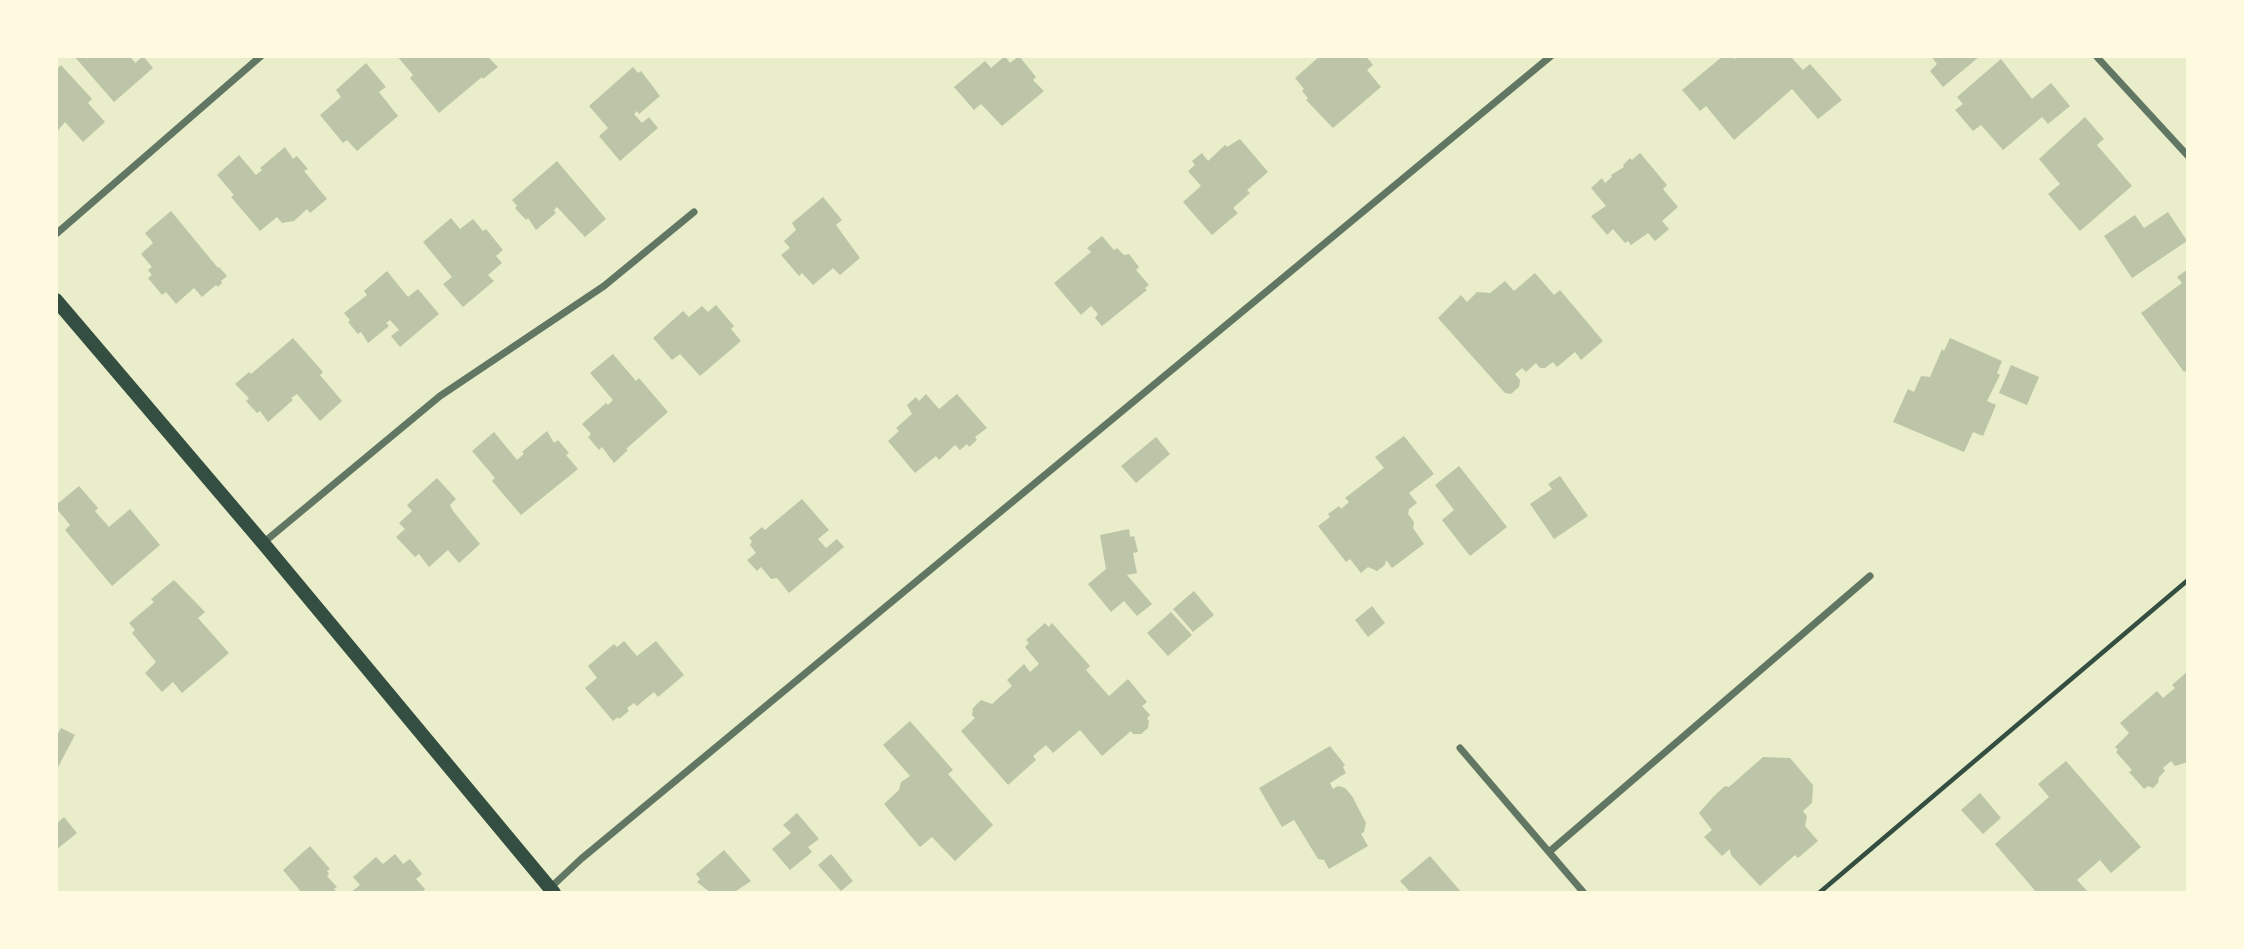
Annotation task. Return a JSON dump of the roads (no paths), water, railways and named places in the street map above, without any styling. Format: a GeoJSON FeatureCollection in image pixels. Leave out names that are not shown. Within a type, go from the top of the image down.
{"type":"FeatureCollection","features":[{"type":"Feature","properties":{"kind":"main road"},"geometry":{"type":"LineString","coordinates":[[56,300],[263,543],[550,892]]}},
{"type":"Feature","properties":{"kind":"street"},"geometry":{"type":"LineString","coordinates":[[56,234],[261,56]]}},
{"type":"Feature","properties":{"kind":"street"},"geometry":{"type":"LineString","coordinates":[[550,892],[602,841],[1551,56]]}},
{"type":"Feature","properties":{"kind":"street"},"geometry":{"type":"LineString","coordinates":[[2096,56],[2188,156]]}},
{"type":"Feature","properties":{"kind":"street"},"geometry":{"type":"LineString","coordinates":[[263,543],[440,396],[604,286],[694,212]]}},
{"type":"Feature","properties":{"kind":"street"},"geometry":{"type":"LineString","coordinates":[[1549,852],[1870,576]]}},
{"type":"Feature","properties":{"kind":"street"},"geometry":{"type":"LineString","coordinates":[[1460,748],[1584,893]]}}]}
